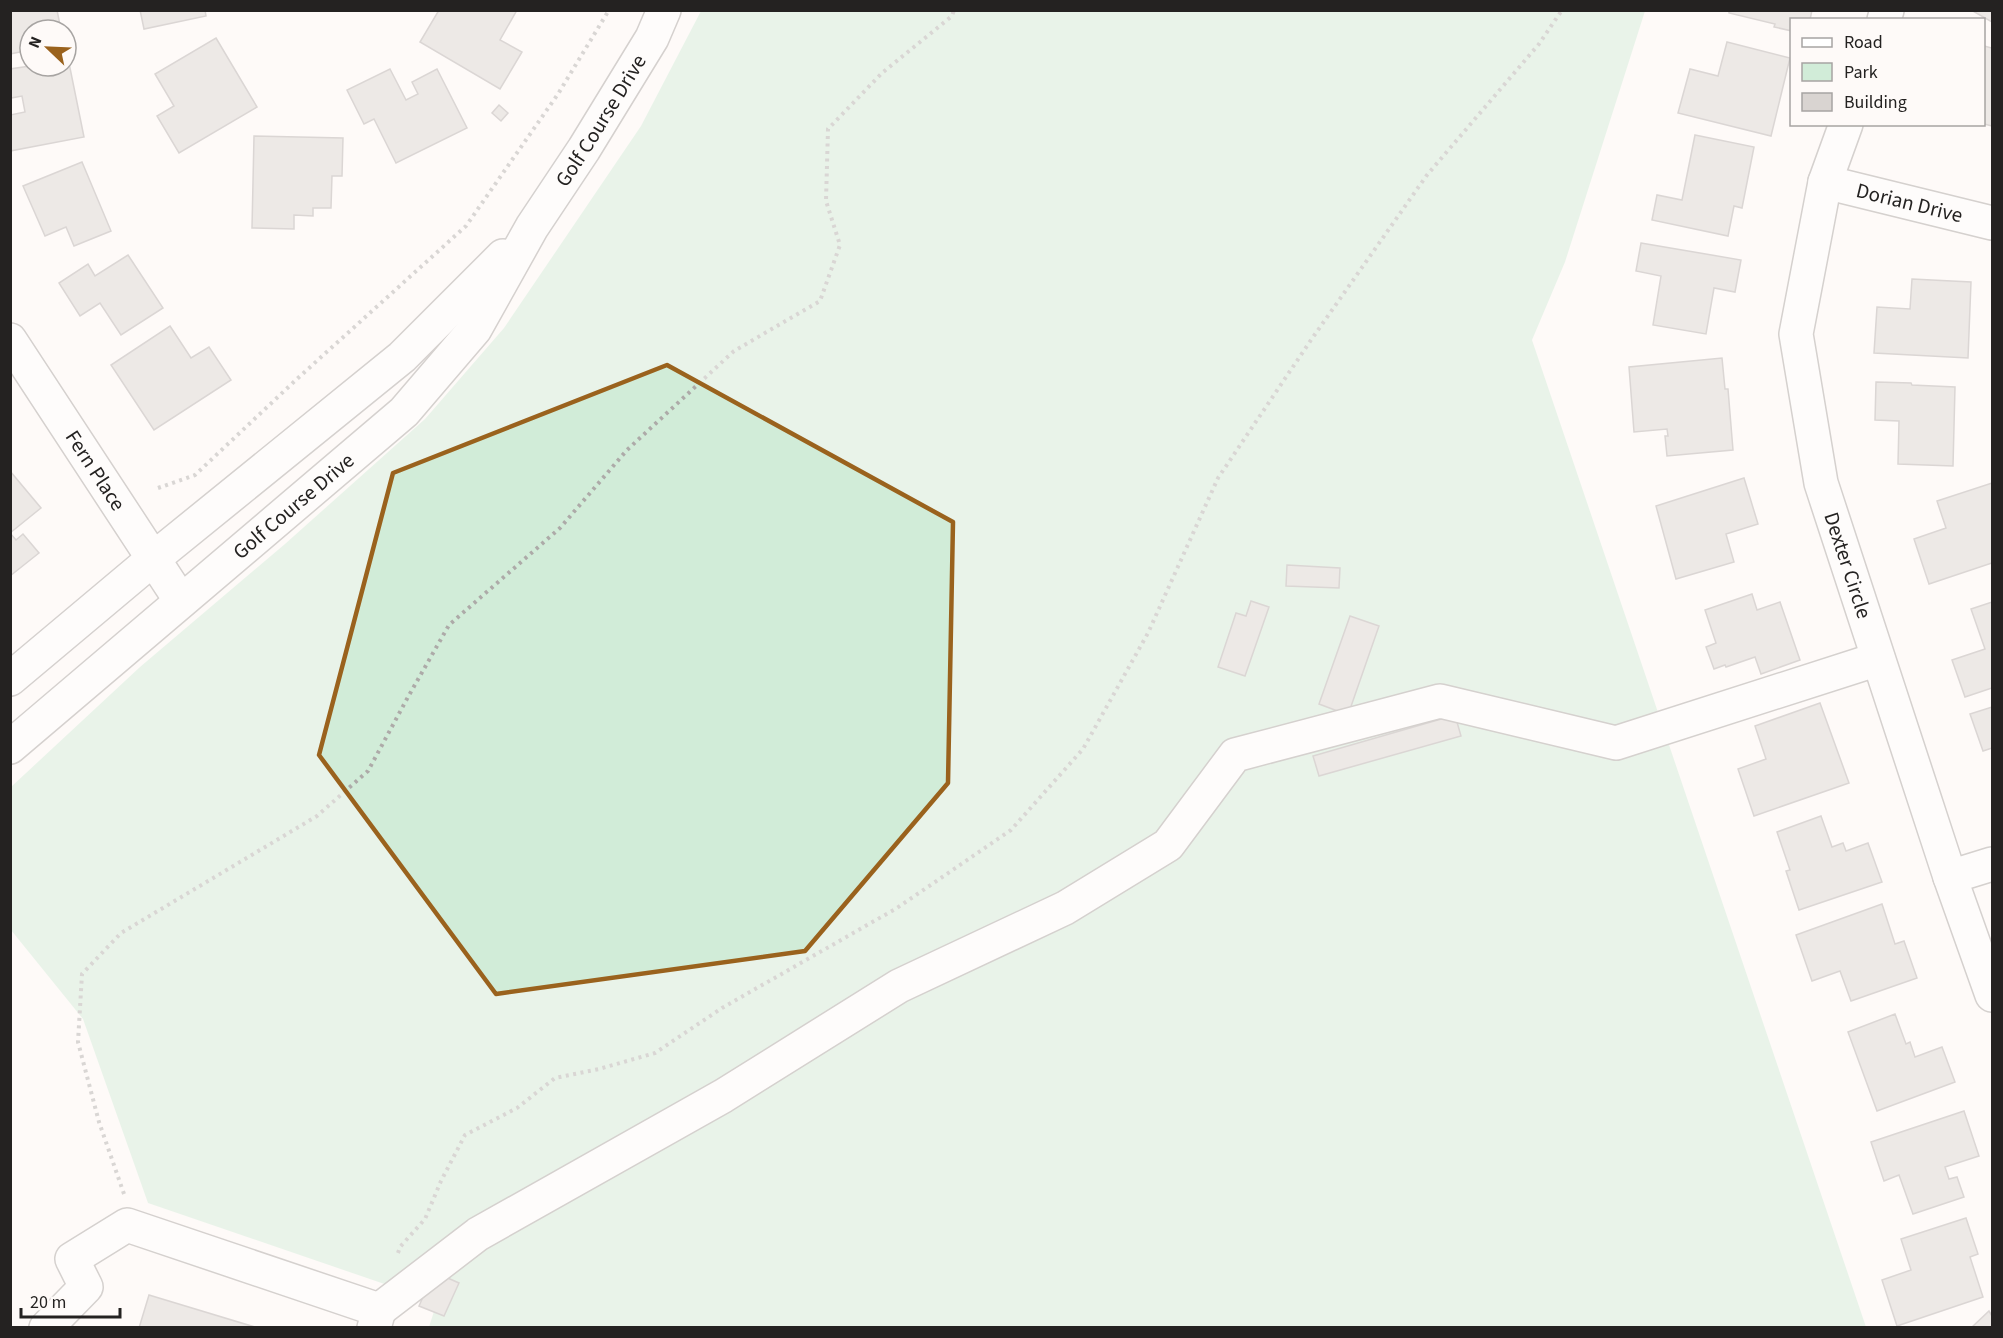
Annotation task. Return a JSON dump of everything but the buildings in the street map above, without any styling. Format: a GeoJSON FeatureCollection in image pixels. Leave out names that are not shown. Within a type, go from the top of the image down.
{"type":"FeatureCollection","features":[{"type":"Feature","properties":{"kind":"street","name":"Golf Course Drive"},"geometry":{"type":"LineString","coordinates":[[10,747],[404,411],[475,329],[532,227],[597,129],[652,38],[664,10]]}},
{"type":"Feature","properties":{"kind":"street","name":"Dexter Circle"},"geometry":{"type":"LineString","coordinates":[[1845,126],[1826,182],[1796,334],[1821,483],[1950,877],[1992,995]]}},
{"type":"Feature","properties":{"kind":"street","name":"Dorian Drive"},"geometry":{"type":"LineString","coordinates":[[1826,182],[1992,223]]}},
{"type":"Feature","properties":{"kind":"street","name":"Golf Course Drive"},"geometry":{"type":"LineString","coordinates":[[10,679],[153,559],[402,357],[532,227]]}},
{"type":"Feature","properties":{"kind":"street","name":"Fern Place"},"geometry":{"type":"LineString","coordinates":[[10,340],[181,601]]}},
{"type":"Feature","properties":{"kind":"street"},"geometry":{"type":"LineString","coordinates":[[46,1328],[86,1287],[72,1259],[127,1225],[377,1319],[478,1234],[723,1096],[899,986],[1065,908],[1168,845],[1235,755],[1440,701],[1616,743],[1878,659]]}},
{"type":"Feature","properties":{"kind":"street"},"geometry":{"type":"LineString","coordinates":[[1950,877],[1992,864]]}},
{"type":"Feature","properties":{"kind":"path"},"geometry":{"type":"LineString","coordinates":[[158,488],[195,475],[466,226],[558,94],[609,10]]}},
{"type":"Feature","properties":{"kind":"path"},"geometry":{"type":"LineString","coordinates":[[127,1225],[123,1192],[99,1122],[78,1042],[82,974],[121,933],[317,816],[368,771],[449,625],[561,528],[627,450],[734,351],[820,301],[840,245],[826,201],[828,129],[882,73],[952,16],[954,10]]}},
{"type":"Feature","properties":{"kind":"path"},"geometry":{"type":"LineString","coordinates":[[396,1258],[400,1247],[425,1219],[441,1181],[465,1135],[517,1108],[555,1078],[600,1069],[655,1053],[722,1008],[897,908],[1011,830],[1083,748],[1148,633],[1224,468],[1427,175],[1539,44],[1562,10]]}},
{"type":"Feature","properties":{"kind":"highlighted area"},"geometry":{"type":"Polygon","coordinates":[[[667,365],[953,522],[948,783],[805,951],[496,994],[319,755],[393,473],[667,365]]]}},
{"type":"Feature","properties":{"kind":"green space"},"geometry":{"type":"Polygon","coordinates":[[[701,11],[1645,11],[1565,262],[1532,340],[1866,1327],[429,1327],[437,1302],[148,1203],[83,1019],[11,930],[11,787],[140,667],[285,544],[425,419],[504,328],[641,126],[701,11]]]}}]}
